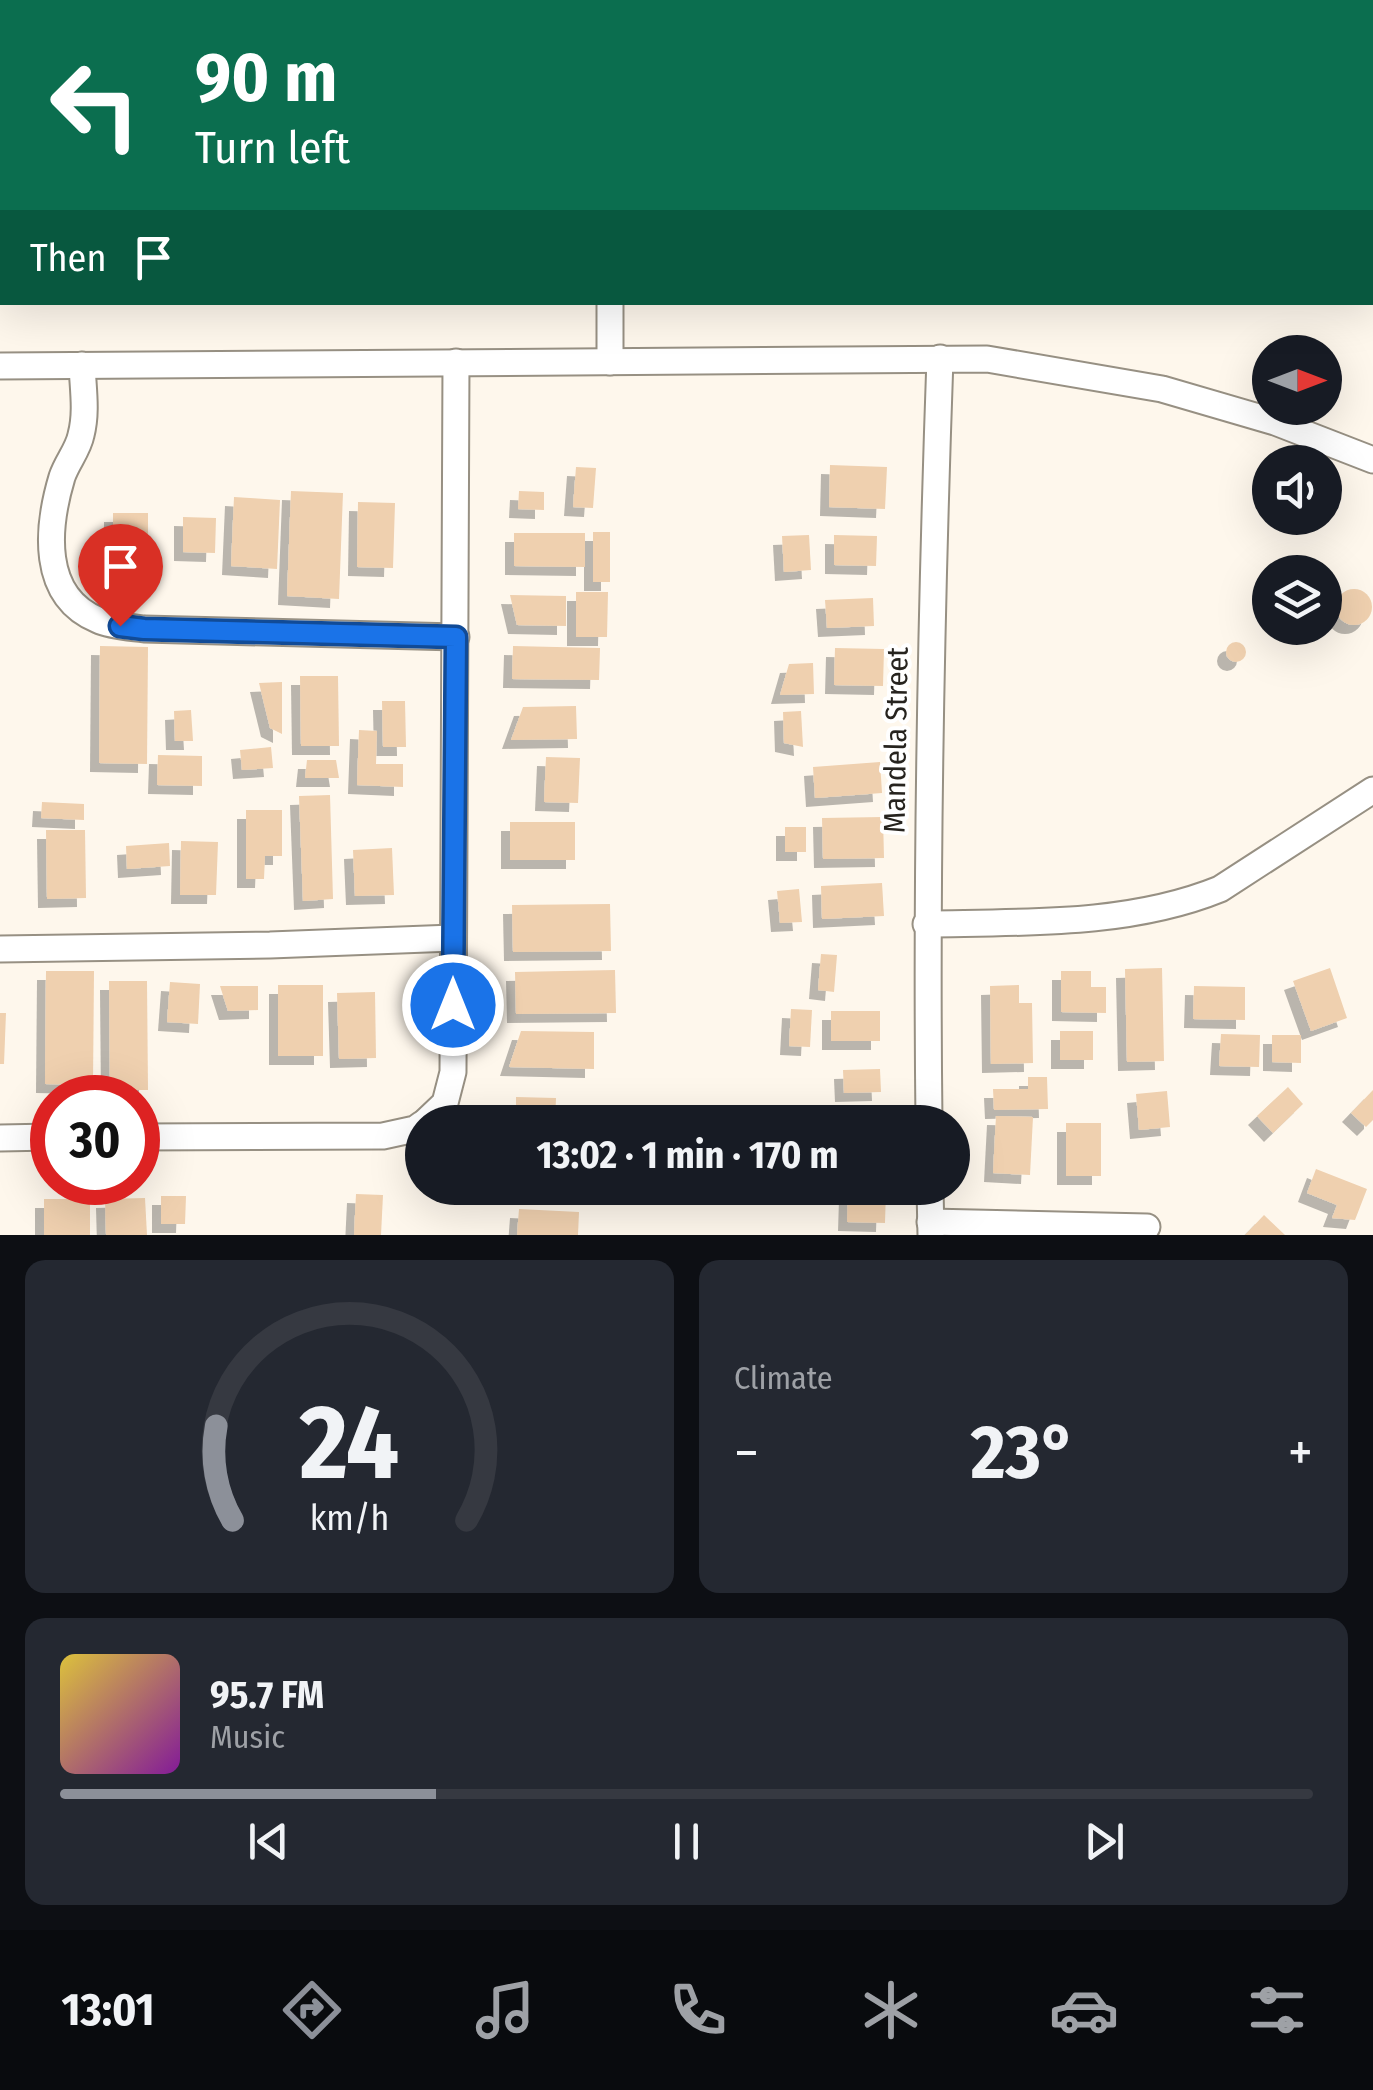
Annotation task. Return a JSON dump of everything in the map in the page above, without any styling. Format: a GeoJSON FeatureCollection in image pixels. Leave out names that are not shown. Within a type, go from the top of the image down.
{"type":"FeatureCollection","features":[{"type":"Feature","properties":{"kind":"street"},"geometry":{"type":"LineString","coordinates":[[610,305],[610,362]]}},
{"type":"Feature","properties":{"kind":"street"},"geometry":{"type":"LineString","coordinates":[[0,366],[940,358],[1021,363],[1162,389],[1275,422],[1373,460]]}},
{"type":"Feature","properties":{"kind":"street","name":"Mandela Street"},"geometry":{"type":"LineString","coordinates":[[929,1105],[926,924],[930,654],[940,358]]}},
{"type":"Feature","properties":{"kind":"street"},"geometry":{"type":"LineString","coordinates":[[444,1105],[452,1085],[456,362]]}},
{"type":"Feature","properties":{"kind":"street"},"geometry":{"type":"LineString","coordinates":[[82,366],[84,419],[79,444],[61,481],[51,555],[65,595],[81,610],[98,620],[144,629],[456,637]]}},
{"type":"Feature","properties":{"kind":"street"},"geometry":{"type":"LineString","coordinates":[[926,924],[1108,916],[1196,899],[1220,889],[1373,790]]}},
{"type":"Feature","properties":{"kind":"street"},"geometry":{"type":"LineString","coordinates":[[0,949],[453,938]]}},
{"type":"Feature","properties":{"kind":"street"},"geometry":{"type":"LineString","coordinates":[[160,1137],[384,1136],[405,1132]]}},
{"type":"Feature","properties":{"kind":"street"},"geometry":{"type":"LineString","coordinates":[[0,1138],[30,1138]]}},
{"type":"Feature","properties":{"kind":"street"},"geometry":{"type":"LineString","coordinates":[[931,1228],[1147,1227]]}},
{"type":"Feature","properties":{"kind":"building"},"geometry":{"type":"Polygon","coordinates":[[[830,465],[887,467],[885,509],[829,507],[830,465]]]}},
{"type":"Feature","properties":{"kind":"building"},"geometry":{"type":"Polygon","coordinates":[[[576,467],[596,468],[593,508],[573,507],[576,467]]]}},
{"type":"Feature","properties":{"kind":"building"},"geometry":{"type":"Polygon","coordinates":[[[291,491],[343,493],[339,599],[287,596],[291,491]]]}},
{"type":"Feature","properties":{"kind":"building"},"geometry":{"type":"Polygon","coordinates":[[[519,491],[544,492],[544,510],[518,509],[519,491]]]}},
{"type":"Feature","properties":{"kind":"building"},"geometry":{"type":"Polygon","coordinates":[[[234,497],[280,500],[277,569],[231,566],[234,497]]]}},
{"type":"Feature","properties":{"kind":"building"},"geometry":{"type":"Polygon","coordinates":[[[358,502],[395,503],[393,568],[357,567],[358,502]]]}},
{"type":"Feature","properties":{"kind":"building"},"geometry":{"type":"Polygon","coordinates":[[[113,513],[148,513],[148,589],[113,589],[113,513]]]}},
{"type":"Feature","properties":{"kind":"building"},"geometry":{"type":"Polygon","coordinates":[[[183,517],[216,518],[215,553],[183,552],[183,517]]]}},
{"type":"Feature","properties":{"kind":"building"},"geometry":{"type":"Polygon","coordinates":[[[593,532],[610,532],[610,582],[593,582],[593,532]]]}},
{"type":"Feature","properties":{"kind":"building"},"geometry":{"type":"Polygon","coordinates":[[[514,533],[585,533],[585,567],[514,566],[514,533]]]}},
{"type":"Feature","properties":{"kind":"building"},"geometry":{"type":"Polygon","coordinates":[[[809,535],[811,570],[784,572],[782,536],[809,535]]]}},
{"type":"Feature","properties":{"kind":"building"},"geometry":{"type":"Polygon","coordinates":[[[834,535],[877,536],[876,566],[834,565],[834,535]]]}},
{"type":"Feature","properties":{"kind":"building"},"geometry":{"type":"Polygon","coordinates":[[[1347,591],[1361,591],[1370,600],[1370,614],[1361,623],[1354,625],[1342,619],[1342,595],[1347,591]]]}},
{"type":"Feature","properties":{"kind":"building"},"geometry":{"type":"Polygon","coordinates":[[[576,592],[608,592],[607,637],[576,637],[576,592]]]}},
{"type":"Feature","properties":{"kind":"building"},"geometry":{"type":"Polygon","coordinates":[[[510,595],[566,596],[566,626],[517,625],[510,595]]]}},
{"type":"Feature","properties":{"kind":"building"},"geometry":{"type":"Polygon","coordinates":[[[873,598],[874,626],[827,628],[825,600],[873,598]]]}},
{"type":"Feature","properties":{"kind":"building"},"geometry":{"type":"Polygon","coordinates":[[[1236,642],[1246,652],[1236,662],[1226,652],[1236,642]]]}},
{"type":"Feature","properties":{"kind":"building"},"geometry":{"type":"Polygon","coordinates":[[[100,646],[148,647],[147,764],[99,763],[100,646]]]}},
{"type":"Feature","properties":{"kind":"building"},"geometry":{"type":"Polygon","coordinates":[[[513,646],[600,648],[599,680],[512,679],[513,646]]]}},
{"type":"Feature","properties":{"kind":"building"},"geometry":{"type":"Polygon","coordinates":[[[835,648],[884,649],[883,686],[834,685],[835,648]]]}},
{"type":"Feature","properties":{"kind":"building"},"geometry":{"type":"Polygon","coordinates":[[[813,663],[814,694],[780,695],[789,664],[813,663]]]}},
{"type":"Feature","properties":{"kind":"building"},"geometry":{"type":"Polygon","coordinates":[[[300,676],[338,676],[339,746],[301,746],[300,676]]]}},
{"type":"Feature","properties":{"kind":"building"},"geometry":{"type":"Polygon","coordinates":[[[282,682],[282,734],[270,728],[259,683],[282,682]]]}},
{"type":"Feature","properties":{"kind":"building"},"geometry":{"type":"Polygon","coordinates":[[[382,701],[405,701],[406,747],[383,747],[382,701]]]}},
{"type":"Feature","properties":{"kind":"building"},"geometry":{"type":"Polygon","coordinates":[[[576,706],[577,739],[511,740],[523,707],[576,706]]]}},
{"type":"Feature","properties":{"kind":"building"},"geometry":{"type":"Polygon","coordinates":[[[191,710],[193,741],[175,741],[174,711],[191,710]]]}},
{"type":"Feature","properties":{"kind":"building"},"geometry":{"type":"Polygon","coordinates":[[[801,711],[803,747],[784,743],[783,712],[801,711]]]}},
{"type":"Feature","properties":{"kind":"building"},"geometry":{"type":"Polygon","coordinates":[[[359,730],[377,731],[376,764],[403,764],[403,787],[357,785],[359,730]]]}},
{"type":"Feature","properties":{"kind":"building"},"geometry":{"type":"Polygon","coordinates":[[[271,747],[273,768],[242,770],[240,750],[271,747]]]}},
{"type":"Feature","properties":{"kind":"building"},"geometry":{"type":"Polygon","coordinates":[[[158,755],[202,756],[202,786],[157,785],[158,755]]]}},
{"type":"Feature","properties":{"kind":"building"},"geometry":{"type":"Polygon","coordinates":[[[546,757],[580,758],[578,803],[544,802],[546,757]]]}},
{"type":"Feature","properties":{"kind":"building"},"geometry":{"type":"Polygon","coordinates":[[[307,760],[336,760],[339,778],[305,778],[307,760]]]}},
{"type":"Feature","properties":{"kind":"building"},"geometry":{"type":"Polygon","coordinates":[[[880,762],[882,793],[815,798],[813,767],[880,762]]]}},
{"type":"Feature","properties":{"kind":"building"},"geometry":{"type":"Polygon","coordinates":[[[330,795],[333,899],[303,901],[299,796],[330,795]]]}},
{"type":"Feature","properties":{"kind":"building"},"geometry":{"type":"Polygon","coordinates":[[[42,802],[84,804],[84,820],[41,818],[42,802]]]}},
{"type":"Feature","properties":{"kind":"building"},"geometry":{"type":"Polygon","coordinates":[[[246,810],[282,810],[282,856],[265,856],[264,879],[246,879],[246,810]]]}},
{"type":"Feature","properties":{"kind":"building"},"geometry":{"type":"Polygon","coordinates":[[[883,817],[884,858],[823,859],[822,818],[883,817]]]}},
{"type":"Feature","properties":{"kind":"building"},"geometry":{"type":"Polygon","coordinates":[[[510,822],[575,822],[575,860],[510,860],[510,822]]]}},
{"type":"Feature","properties":{"kind":"building"},"geometry":{"type":"Polygon","coordinates":[[[785,827],[806,827],[806,852],[785,852],[785,827]]]}},
{"type":"Feature","properties":{"kind":"building"},"geometry":{"type":"Polygon","coordinates":[[[46,830],[85,830],[86,898],[47,899],[46,830]]]}},
{"type":"Feature","properties":{"kind":"building"},"geometry":{"type":"Polygon","coordinates":[[[181,841],[218,842],[216,895],[180,895],[181,841]]]}},
{"type":"Feature","properties":{"kind":"building"},"geometry":{"type":"Polygon","coordinates":[[[169,843],[170,866],[127,869],[126,846],[169,843]]]}},
{"type":"Feature","properties":{"kind":"building"},"geometry":{"type":"Polygon","coordinates":[[[392,848],[394,895],[355,896],[353,850],[392,848]]]}},
{"type":"Feature","properties":{"kind":"building"},"geometry":{"type":"Polygon","coordinates":[[[882,883],[884,916],[822,919],[821,886],[882,883]]]}},
{"type":"Feature","properties":{"kind":"building"},"geometry":{"type":"Polygon","coordinates":[[[799,889],[802,922],[780,923],[777,891],[799,889]]]}},
{"type":"Feature","properties":{"kind":"building"},"geometry":{"type":"Polygon","coordinates":[[[610,904],[611,951],[513,952],[512,905],[610,904]]]}},
{"type":"Feature","properties":{"kind":"building"},"geometry":{"type":"Polygon","coordinates":[[[821,954],[837,955],[834,992],[818,990],[821,954]]]}},
{"type":"Feature","properties":{"kind":"building"},"geometry":{"type":"Polygon","coordinates":[[[1162,968],[1164,1061],[1127,1062],[1125,969],[1162,968]]]}},
{"type":"Feature","properties":{"kind":"building"},"geometry":{"type":"Polygon","coordinates":[[[1330,968],[1347,1018],[1311,1031],[1293,981],[1330,968]]]}},
{"type":"Feature","properties":{"kind":"building"},"geometry":{"type":"Polygon","coordinates":[[[615,970],[616,1013],[516,1014],[515,972],[615,970]]]}},
{"type":"Feature","properties":{"kind":"building"},"geometry":{"type":"Polygon","coordinates":[[[46,971],[94,971],[93,1075],[45,1075],[46,971]]]}},
{"type":"Feature","properties":{"kind":"building"},"geometry":{"type":"Polygon","coordinates":[[[1061,971],[1091,971],[1091,987],[1106,987],[1106,1013],[1061,1012],[1061,971]]]}},
{"type":"Feature","properties":{"kind":"building"},"geometry":{"type":"Polygon","coordinates":[[[109,981],[147,981],[148,1075],[110,1075],[109,981]]]}},
{"type":"Feature","properties":{"kind":"building"},"geometry":{"type":"Polygon","coordinates":[[[170,982],[200,984],[198,1024],[167,1022],[170,982]]]}},
{"type":"Feature","properties":{"kind":"building"},"geometry":{"type":"Polygon","coordinates":[[[278,985],[323,985],[323,1056],[278,1056],[278,985]]]}},
{"type":"Feature","properties":{"kind":"building"},"geometry":{"type":"Polygon","coordinates":[[[1019,985],[1019,1003],[1032,1003],[1033,1063],[991,1064],[990,986],[1019,985]]]}},
{"type":"Feature","properties":{"kind":"building"},"geometry":{"type":"Polygon","coordinates":[[[220,986],[258,986],[258,1010],[228,1011],[220,986]]]}},
{"type":"Feature","properties":{"kind":"building"},"geometry":{"type":"Polygon","coordinates":[[[1194,986],[1245,987],[1245,1020],[1193,1019],[1194,986]]]}},
{"type":"Feature","properties":{"kind":"building"},"geometry":{"type":"Polygon","coordinates":[[[375,992],[376,1058],[339,1059],[337,993],[375,992]]]}},
{"type":"Feature","properties":{"kind":"building"},"geometry":{"type":"Polygon","coordinates":[[[791,1009],[812,1010],[810,1047],[789,1046],[791,1009]]]}},
{"type":"Feature","properties":{"kind":"building"},"geometry":{"type":"Polygon","coordinates":[[[831,1011],[880,1011],[880,1041],[831,1041],[831,1011]]]}},
{"type":"Feature","properties":{"kind":"building"},"geometry":{"type":"Polygon","coordinates":[[[0,1013],[6,1013],[4,1064],[0,1064],[0,1013]]]}},
{"type":"Feature","properties":{"kind":"building"},"geometry":{"type":"Polygon","coordinates":[[[521,1031],[594,1032],[594,1069],[509,1067],[521,1031]]]}},
{"type":"Feature","properties":{"kind":"building"},"geometry":{"type":"Polygon","coordinates":[[[1060,1031],[1093,1031],[1093,1060],[1060,1060],[1060,1031]]]}},
{"type":"Feature","properties":{"kind":"building"},"geometry":{"type":"Polygon","coordinates":[[[1221,1034],[1260,1035],[1259,1067],[1219,1066],[1221,1034]]]}},
{"type":"Feature","properties":{"kind":"building"},"geometry":{"type":"Polygon","coordinates":[[[1272,1035],[1301,1035],[1301,1063],[1272,1062],[1272,1035]]]}},
{"type":"Feature","properties":{"kind":"building"},"geometry":{"type":"Polygon","coordinates":[[[880,1069],[881,1092],[844,1093],[843,1070],[880,1069]]]}},
{"type":"Feature","properties":{"kind":"building"},"geometry":{"type":"Polygon","coordinates":[[[1028,1077],[1047,1077],[1048,1109],[994,1110],[993,1089],[1028,1089],[1028,1077]]]}},
{"type":"Feature","properties":{"kind":"building"},"geometry":{"type":"Polygon","coordinates":[[[1288,1087],[1303,1104],[1273,1133],[1257,1116],[1288,1087]]]}},
{"type":"Feature","properties":{"kind":"building"},"geometry":{"type":"Polygon","coordinates":[[[1373,1090],[1373,1120],[1366,1127],[1351,1113],[1373,1090]]]}},
{"type":"Feature","properties":{"kind":"building"},"geometry":{"type":"Polygon","coordinates":[[[1167,1091],[1170,1127],[1139,1130],[1136,1094],[1167,1091]]]}},
{"type":"Feature","properties":{"kind":"building"},"geometry":{"type":"Polygon","coordinates":[[[516,1097],[556,1098],[556,1105],[516,1105],[516,1097]]]}},
{"type":"Feature","properties":{"kind":"building"},"geometry":{"type":"Polygon","coordinates":[[[996,1116],[1033,1117],[1030,1175],[993,1173],[996,1116]]]}},
{"type":"Feature","properties":{"kind":"building"},"geometry":{"type":"Polygon","coordinates":[[[1066,1123],[1101,1123],[1101,1176],[1066,1176],[1066,1123]]]}},
{"type":"Feature","properties":{"kind":"building"},"geometry":{"type":"Polygon","coordinates":[[[1316,1169],[1367,1189],[1355,1220],[1332,1218],[1337,1205],[1307,1193],[1316,1169]]]}},
{"type":"Feature","properties":{"kind":"building"},"geometry":{"type":"Polygon","coordinates":[[[356,1194],[383,1195],[381,1235],[354,1235],[356,1194]]]}},
{"type":"Feature","properties":{"kind":"building"},"geometry":{"type":"Polygon","coordinates":[[[161,1196],[186,1196],[185,1224],[161,1224],[161,1196]]]}},
{"type":"Feature","properties":{"kind":"building"},"geometry":{"type":"Polygon","coordinates":[[[44,1205],[90,1205],[90,1235],[44,1235],[44,1205]]]}},
{"type":"Feature","properties":{"kind":"building"},"geometry":{"type":"Polygon","coordinates":[[[105,1205],[145,1205],[147,1235],[106,1235],[105,1205]]]}},
{"type":"Feature","properties":{"kind":"building"},"geometry":{"type":"Polygon","coordinates":[[[848,1205],[886,1205],[885,1223],[847,1222],[848,1205]]]}},
{"type":"Feature","properties":{"kind":"building"},"geometry":{"type":"Polygon","coordinates":[[[519,1209],[579,1212],[578,1235],[517,1235],[519,1209]]]}},
{"type":"Feature","properties":{"kind":"building"},"geometry":{"type":"Polygon","coordinates":[[[1264,1215],[1285,1235],[1245,1235],[1264,1215]]]}},
{"type":"Feature","properties":{"kind":"route"},"geometry":{"type":"LineString","coordinates":[[120,626],[456,637],[453,1005]]}}]}
